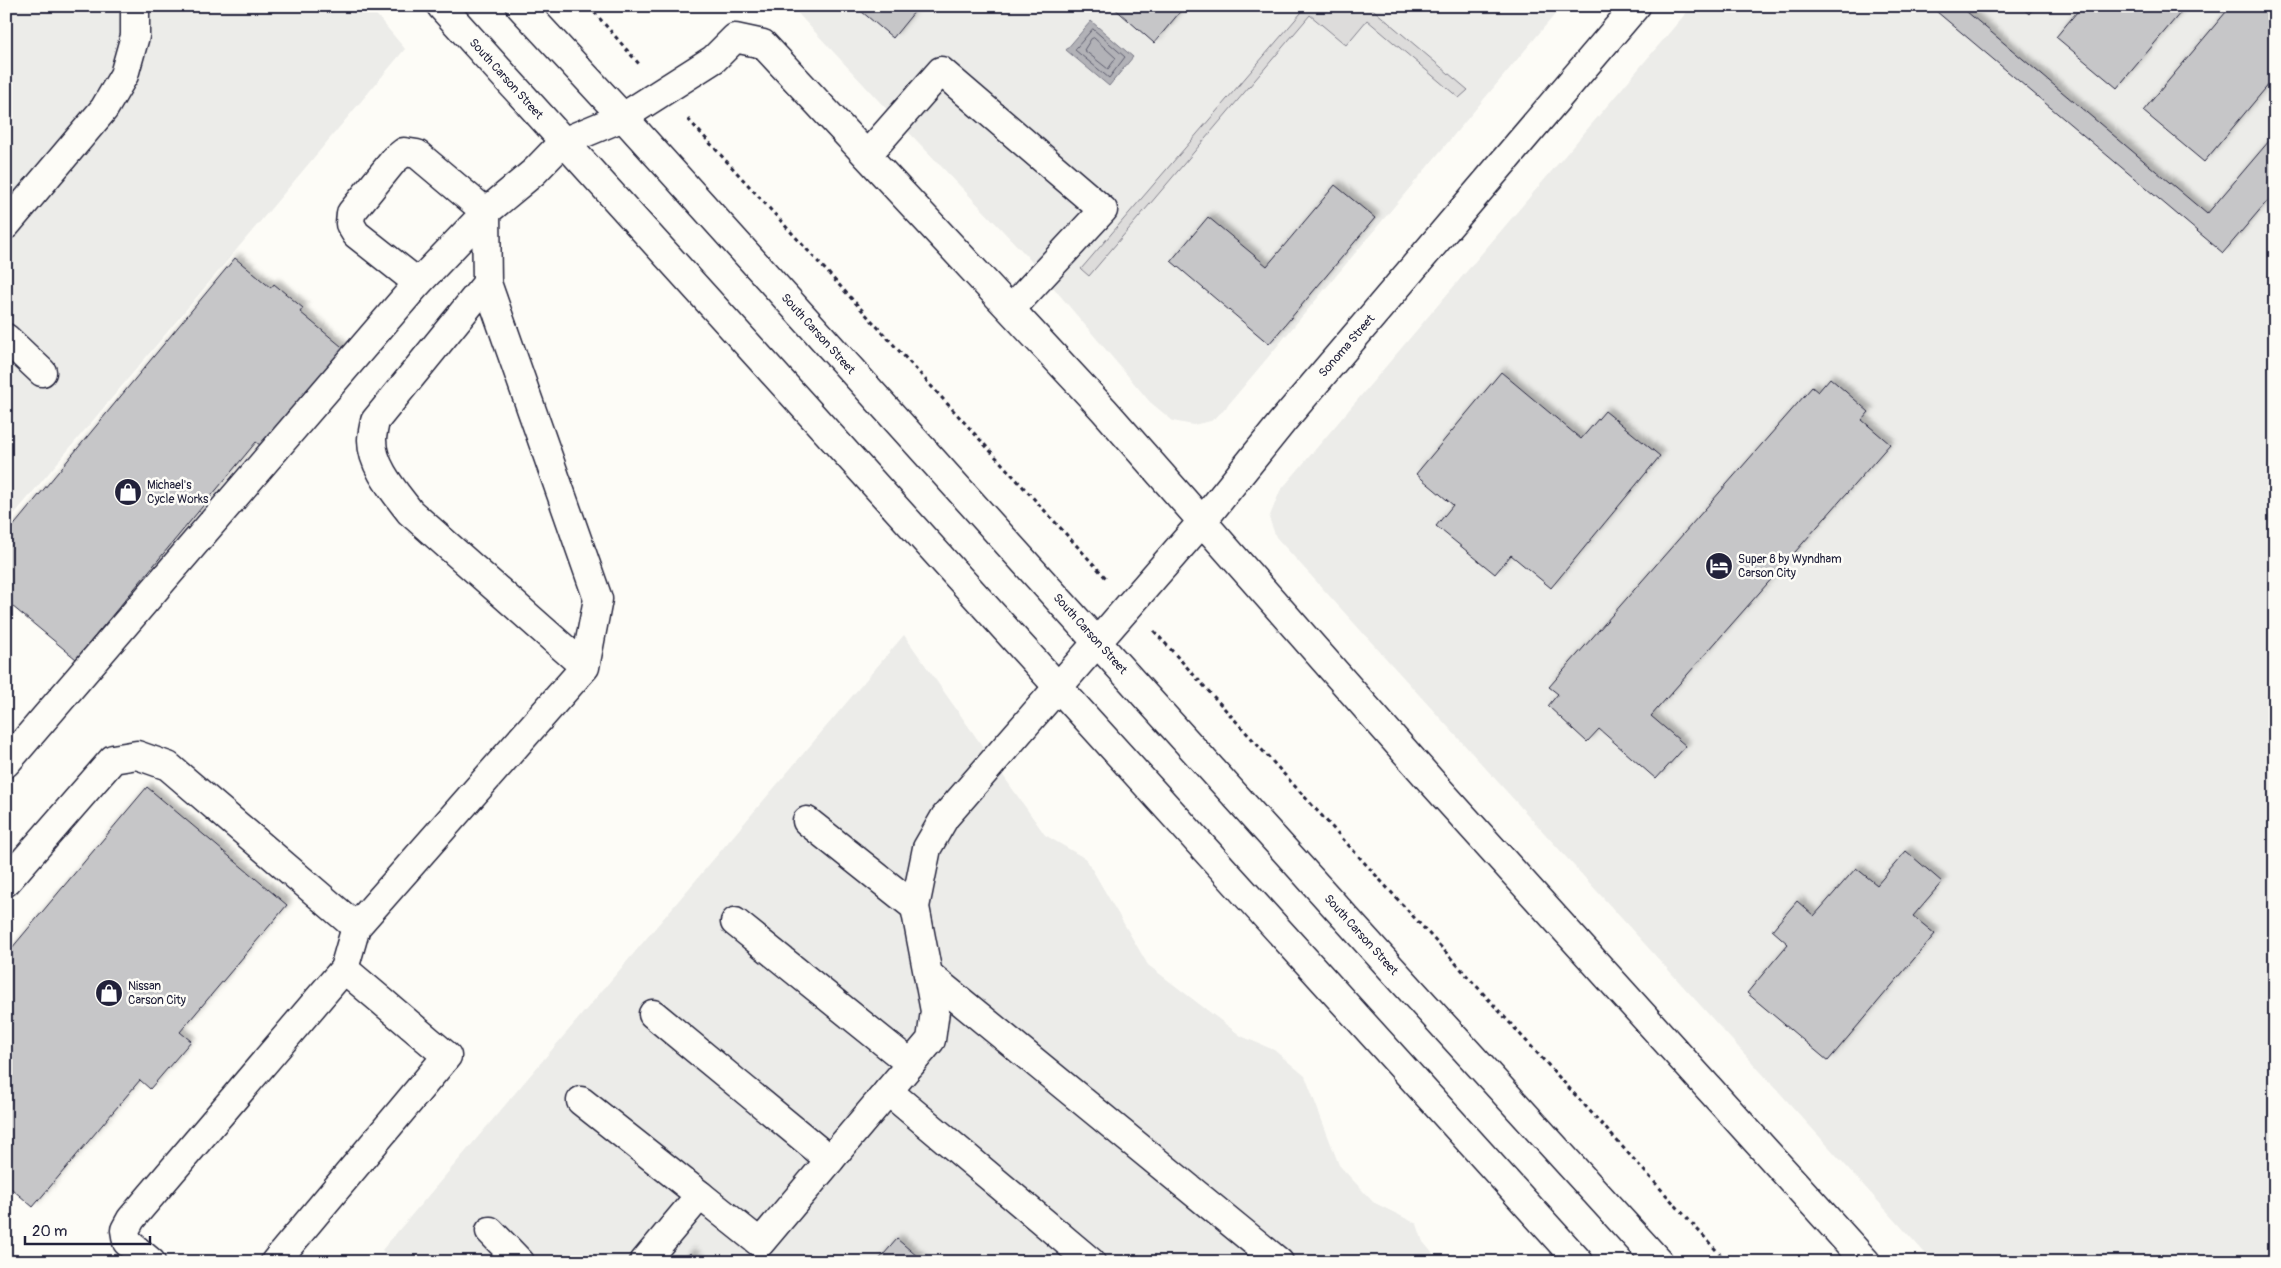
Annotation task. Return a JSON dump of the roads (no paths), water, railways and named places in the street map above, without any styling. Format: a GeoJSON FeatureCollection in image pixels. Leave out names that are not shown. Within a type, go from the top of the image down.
{"type":"FeatureCollection","features":[{"type":"Feature","properties":{"kind":"main road"},"geometry":{"type":"LineString","coordinates":[[6,225],[104,109],[124,75],[135,36],[135,6]]}},
{"type":"Feature","properties":{"kind":"main road","name":"South Carson Street"},"geometry":{"type":"LineString","coordinates":[[441,6],[1579,1262]]}},
{"type":"Feature","properties":{"kind":"main road","name":"South Carson Street"},"geometry":{"type":"LineString","coordinates":[[520,6],[623,117],[1096,642],[1660,1262]]}},
{"type":"Feature","properties":{"kind":"main road","name":"Sonoma Street"},"geometry":{"type":"LineString","coordinates":[[915,907],[927,848],[945,817],[1057,685],[1201,523],[1283,421],[1636,6]]}},
{"type":"Feature","properties":{"kind":"main road"},"geometry":{"type":"LineString","coordinates":[[6,763],[418,283],[486,212],[534,172],[563,142],[623,117],[714,59],[736,38],[763,44],[1104,410],[1201,523],[1866,1262]]}},
{"type":"Feature","properties":{"kind":"main road"},"geometry":{"type":"LineString","coordinates":[[867,155],[941,71],[1103,210],[1011,309]]}},
{"type":"Feature","properties":{"kind":"main road"},"geometry":{"type":"LineString","coordinates":[[150,1262],[128,1242],[125,1230],[131,1219],[344,969],[356,927],[585,667],[598,599],[488,283],[486,212],[416,154],[404,152],[394,160],[351,213],[350,224],[356,234],[418,283]]}},
{"type":"Feature","properties":{"kind":"main road"},"geometry":{"type":"LineString","coordinates":[[488,283],[375,421],[372,441],[377,461],[389,484],[410,512],[585,667]]}},
{"type":"Feature","properties":{"kind":"main road"},"geometry":{"type":"LineString","coordinates":[[6,338],[42,372]]}},
{"type":"Feature","properties":{"kind":"main road"},"geometry":{"type":"LineString","coordinates":[[6,882],[113,759],[137,755],[168,766],[356,927]]}},
{"type":"Feature","properties":{"kind":"main road"},"geometry":{"type":"LineString","coordinates":[[581,1101],[760,1243],[931,1040],[936,1011],[915,907],[807,821]]}},
{"type":"Feature","properties":{"kind":"main road"},"geometry":{"type":"LineString","coordinates":[[735,922],[911,1064]]}},
{"type":"Feature","properties":{"kind":"main road"},"geometry":{"type":"LineString","coordinates":[[275,1262],[447,1056],[344,969]]}},
{"type":"Feature","properties":{"kind":"main road"},"geometry":{"type":"LineString","coordinates":[[930,976],[1279,1262]]}},
{"type":"Feature","properties":{"kind":"main road"},"geometry":{"type":"LineString","coordinates":[[653,1014],[830,1160]]}},
{"type":"Feature","properties":{"kind":"main road"},"geometry":{"type":"LineString","coordinates":[[888,1091],[1092,1262]]}},
{"type":"Feature","properties":{"kind":"main road"},"geometry":{"type":"LineString","coordinates":[[644,1262],[700,1195]]}},
{"type":"Feature","properties":{"kind":"main road"},"geometry":{"type":"LineString","coordinates":[[490,1231],[520,1262]]}},
{"type":"Feature","properties":{"kind":"water"},"geometry":{"type":"Polygon","coordinates":[[[1091,21],[1133,57],[1109,86],[1066,50],[1091,21]]]}},
{"type":"Feature","properties":{"kind":"place","name":"Michael's Cycle Works"},"geometry":{"type":"Point","coordinates":[128,492]}},
{"type":"Feature","properties":{"kind":"place","name":"Super 8 by Wyndham Carson City"},"geometry":{"type":"Point","coordinates":[1719,566]}},
{"type":"Feature","properties":{"kind":"place","name":"Nissan Carson City"},"geometry":{"type":"Point","coordinates":[109,993]}}]}
